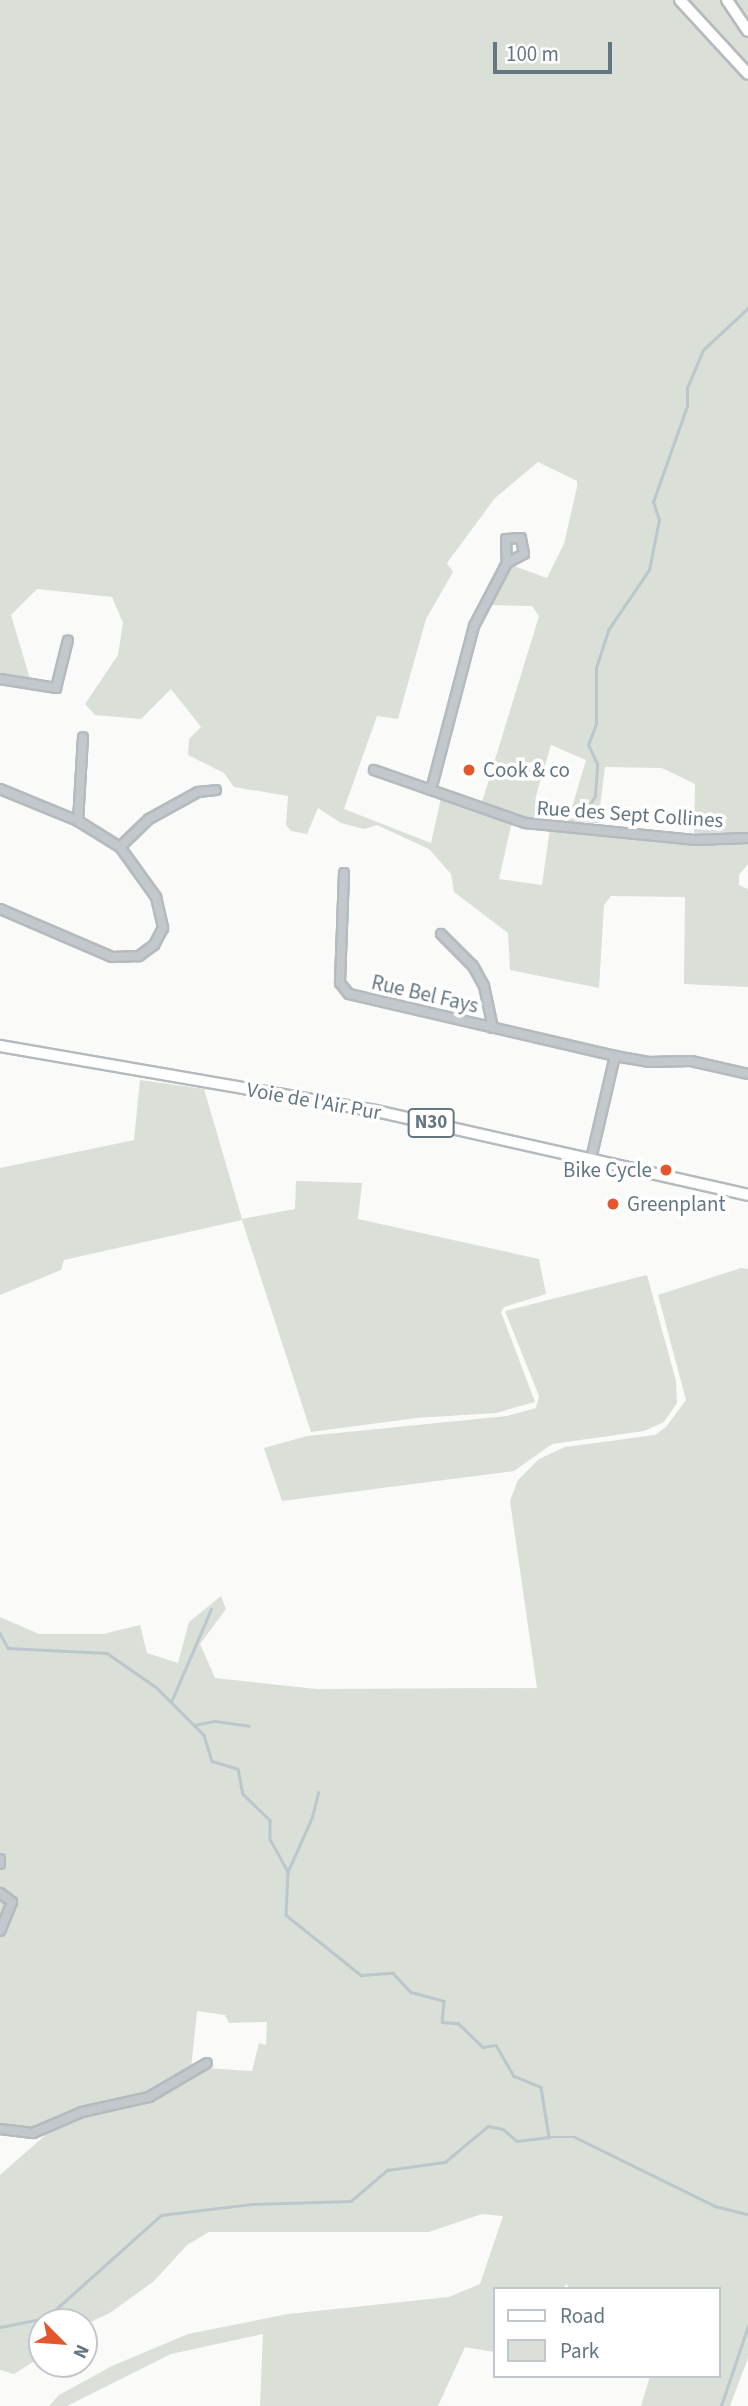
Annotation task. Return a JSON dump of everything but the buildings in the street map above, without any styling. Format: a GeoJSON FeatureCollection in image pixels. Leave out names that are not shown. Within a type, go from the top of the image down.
{"type":"FeatureCollection","features":[{"type":"Feature","properties":{"kind":"highway"},"geometry":{"type":"LineString","coordinates":[[680,0],[748,74]]}},
{"type":"Feature","properties":{"kind":"highway"},"geometry":{"type":"LineString","coordinates":[[727,0],[748,31]]}},
{"type":"Feature","properties":{"kind":"main road","name":"Voie de l'Air Pur"},"geometry":{"type":"LineString","coordinates":[[0,1046],[376,1111],[748,1195]]}},
{"type":"Feature","properties":{"kind":"street"},"geometry":{"type":"LineString","coordinates":[[432,790],[474,626],[507,563]]}},
{"type":"Feature","properties":{"kind":"street"},"geometry":{"type":"LineString","coordinates":[[0,679],[56,688],[68,640]]}},
{"type":"Feature","properties":{"kind":"street"},"geometry":{"type":"LineString","coordinates":[[78,821],[83,737]]}},
{"type":"Feature","properties":{"kind":"street","name":"Rue des Sept Collines"},"geometry":{"type":"LineString","coordinates":[[374,770],[525,823],[694,840],[748,838]]}},
{"type":"Feature","properties":{"kind":"street"},"geometry":{"type":"LineString","coordinates":[[0,789],[78,821],[120,847],[161,908],[160,936],[139,956],[112,957],[0,909]]}},
{"type":"Feature","properties":{"kind":"street"},"geometry":{"type":"LineString","coordinates":[[120,847],[149,819],[198,792],[216,790]]}},
{"type":"Feature","properties":{"kind":"street","name":"Rue Bel Fays"},"geometry":{"type":"LineString","coordinates":[[344,873],[341,988],[493,1028],[615,1056],[648,1062],[691,1061],[748,1074]]}},
{"type":"Feature","properties":{"kind":"street","name":"Rue Bel Fays"},"geometry":{"type":"LineString","coordinates":[[441,934],[473,966],[484,986],[493,1028]]}},
{"type":"Feature","properties":{"kind":"street"},"geometry":{"type":"LineString","coordinates":[[591,1159],[615,1056]]}},
{"type":"Feature","properties":{"kind":"street"},"geometry":{"type":"LineString","coordinates":[[0,1858],[0,1864]]}},
{"type":"Feature","properties":{"kind":"street"},"geometry":{"type":"LineString","coordinates":[[0,1894],[12,1902],[0,1931]]}},
{"type":"Feature","properties":{"kind":"street"},"geometry":{"type":"LineString","coordinates":[[0,2129],[33,2133],[82,2112],[149,2097],[207,2063]]}},
{"type":"Feature","properties":{"kind":"green space"},"geometry":{"type":"Polygon","coordinates":[[[0,0],[748,0],[748,832],[720,839],[694,838],[695,784],[662,768],[605,767],[598,823],[568,821],[586,760],[551,745],[536,796],[544,823],[513,817],[499,879],[542,885],[550,828],[704,842],[748,840],[748,864],[739,875],[739,885],[748,889],[748,987],[684,984],[685,897],[611,896],[604,905],[599,988],[510,970],[508,933],[454,892],[451,874],[429,849],[377,825],[364,829],[341,823],[318,808],[307,834],[291,831],[286,825],[288,796],[234,787],[224,773],[188,755],[189,739],[201,727],[171,689],[141,719],[95,715],[85,704],[118,655],[123,623],[112,597],[37,589],[11,615],[30,679],[0,677],[0,0]],[[538,462],[495,498],[447,563],[453,572],[426,619],[398,719],[377,716],[344,809],[431,843],[441,798],[479,812],[539,616],[532,606],[489,605],[511,565],[547,578],[564,544],[577,481],[538,462]]]}},
{"type":"Feature","properties":{"kind":"green space"},"geometry":{"type":"Polygon","coordinates":[[[140,1080],[204,1089],[242,1219],[295,1209],[296,1181],[362,1183],[358,1219],[539,1259],[546,1294],[504,1307],[501,1312],[535,1402],[496,1413],[416,1418],[311,1432],[242,1220],[64,1260],[61,1270],[0,1295],[0,1168],[134,1140],[140,1080]]]}},
{"type":"Feature","properties":{"kind":"green space"},"geometry":{"type":"Polygon","coordinates":[[[741,1268],[748,1269],[748,2358],[730,2406],[641,2406],[649,2378],[720,2378],[720,2287],[569,2287],[566,2284],[564,2287],[492,2287],[492,2352],[465,2347],[438,2406],[260,2406],[263,2334],[171,2354],[67,2406],[49,2406],[59,2395],[90,2378],[98,2378],[98,2374],[112,2366],[188,2334],[288,2314],[449,2297],[480,2284],[503,2216],[482,2214],[429,2232],[209,2232],[187,2245],[154,2281],[98,2319],[98,2308],[28,2308],[28,2365],[14,2374],[0,2370],[0,2175],[59,2123],[166,2093],[205,2068],[252,2071],[259,2043],[266,2045],[267,2022],[229,2023],[225,2015],[197,2011],[191,2069],[151,2094],[40,2128],[0,2125],[0,1936],[14,1905],[0,1927],[0,1617],[39,1634],[103,1634],[140,1625],[147,1653],[178,1663],[189,1622],[221,1596],[226,1609],[200,1644],[215,1678],[316,1689],[537,1688],[510,1501],[518,1480],[539,1459],[565,1447],[655,1435],[666,1427],[686,1400],[658,1295],[741,1268]]]}},
{"type":"Feature","properties":{"kind":"green space"},"geometry":{"type":"Polygon","coordinates":[[[647,1275],[676,1381],[677,1403],[664,1422],[644,1431],[552,1444],[514,1471],[282,1501],[264,1448],[307,1436],[507,1416],[536,1408],[539,1396],[505,1311],[647,1275]]]}},
{"type":"Feature","properties":{"kind":"waterway"},"geometry":{"type":"LineString","coordinates":[[582,817],[595,796],[597,764],[588,745],[596,724],[596,668],[608,630],[649,570],[659,520],[653,502],[687,406],[687,388],[703,350],[748,308]]}},
{"type":"Feature","properties":{"kind":"waterway"},"geometry":{"type":"LineString","coordinates":[[171,1702],[211,1609]]}},
{"type":"Feature","properties":{"kind":"waterway"},"geometry":{"type":"LineString","coordinates":[[0,1633],[8,1648],[107,1653],[156,1687],[204,1735],[212,1761],[238,1769],[243,1794],[270,1820],[270,1839],[288,1871],[286,1915],[361,1975],[393,1973],[411,1992],[444,2001],[442,2022],[458,2023],[483,2047],[496,2045],[514,2076],[541,2087],[549,2137],[575,2137],[715,2206],[748,2214]]}},
{"type":"Feature","properties":{"kind":"waterway"},"geometry":{"type":"LineString","coordinates":[[194,1725],[215,1721],[249,1726]]}},
{"type":"Feature","properties":{"kind":"waterway"},"geometry":{"type":"LineString","coordinates":[[288,1871],[312,1817],[318,1793]]}},
{"type":"Feature","properties":{"kind":"waterway"},"geometry":{"type":"LineString","coordinates":[[0,2327],[46,2318],[161,2215],[252,2204],[351,2201],[387,2170],[445,2162],[488,2126],[503,2129],[517,2141],[549,2137]]}},
{"type":"Feature","properties":{"kind":"waterway"},"geometry":{"type":"LineString","coordinates":[[721,2406],[748,2326]]}},
{"type":"Feature","properties":{"kind":"place","name":"Cook & co"},"geometry":{"type":"Point","coordinates":[469,770]}},
{"type":"Feature","properties":{"kind":"place","name":"Bike Cycle"},"geometry":{"type":"Point","coordinates":[666,1170]}},
{"type":"Feature","properties":{"kind":"place","name":"Greenplant"},"geometry":{"type":"Point","coordinates":[613,1204]}}]}
